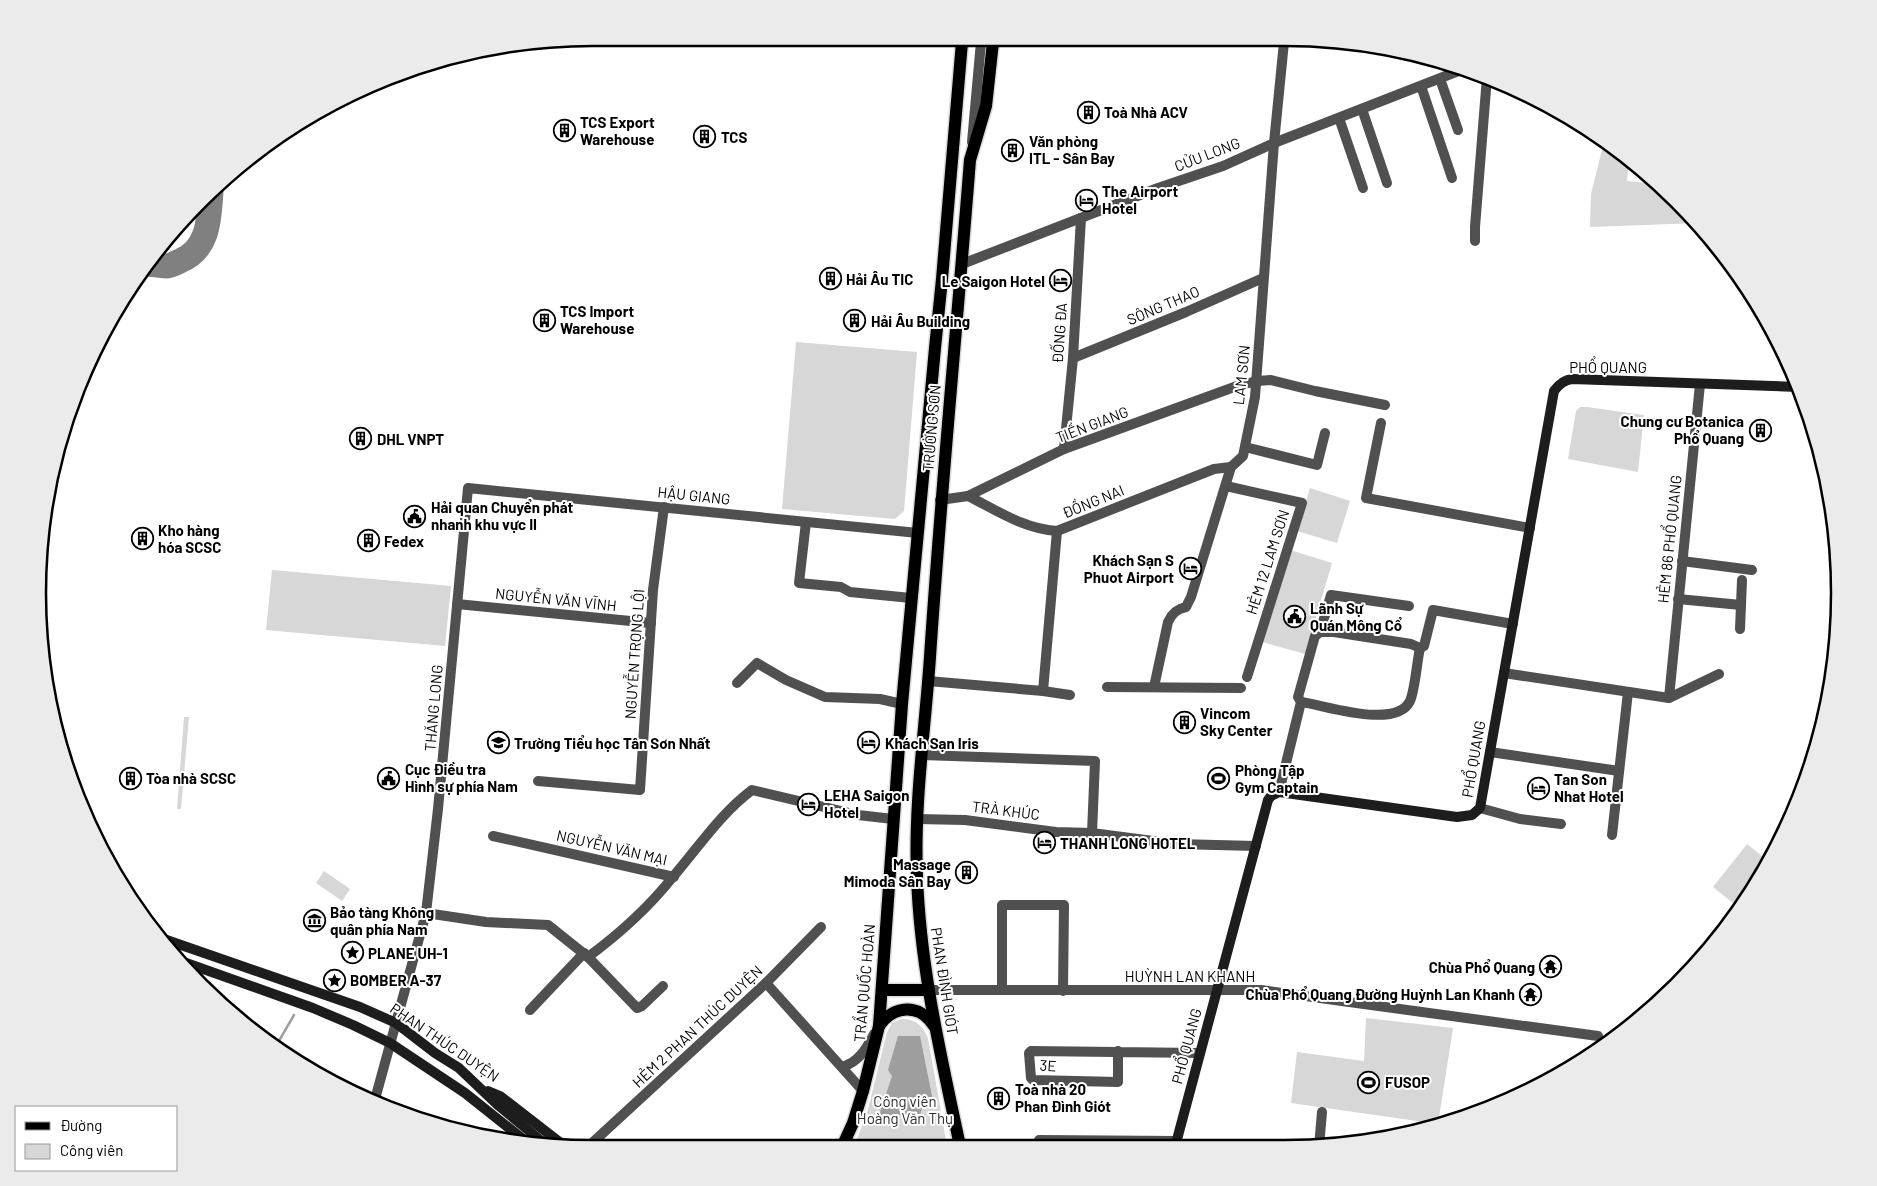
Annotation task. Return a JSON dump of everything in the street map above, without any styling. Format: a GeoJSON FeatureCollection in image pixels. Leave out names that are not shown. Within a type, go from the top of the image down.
{"type":"FeatureCollection","features":[{"type":"Feature","properties":{"kind":"main road","name":"TRƯỜNG SƠN"},"geometry":{"type":"LineString","coordinates":[[893,819],[911,598],[942,279],[962,46]]}},
{"type":"Feature","properties":{"kind":"main road","name":"TRƯỜNG SƠN"},"geometry":{"type":"LineString","coordinates":[[917,819],[940,500],[970,160],[986,106],[993,46]]}},
{"type":"Feature","properties":{"kind":"main road","name":"PHỔ QUANG"},"geometry":{"type":"LineString","coordinates":[[1177,1140],[1268,800],[1271,796],[1279,792],[1457,817],[1472,815],[1480,808],[1554,391],[1562,382],[1572,379],[1790,387]]}},
{"type":"Feature","properties":{"kind":"main road","name":"TRẦN QUỐC HOÀN"},"geometry":{"type":"LineString","coordinates":[[845,1140],[863,1091],[878,1026],[893,819]]}},
{"type":"Feature","properties":{"kind":"main road","name":"PHAN ĐÌNH GIÓT"},"geometry":{"type":"LineString","coordinates":[[917,819],[919,908],[928,990],[959,1140]]}},
{"type":"Feature","properties":{"kind":"main road","name":"PHAN THÚC DUYỆN"},"geometry":{"type":"LineString","coordinates":[[172,942],[360,1007],[396,1024],[459,1068],[480,1088],[500,1096],[555,1139]]}},
{"type":"Feature","properties":{"kind":"main road"},"geometry":{"type":"LineString","coordinates":[[188,960],[192,948]]}},
{"type":"Feature","properties":{"kind":"main road","name":"PHAN THÚC DUYỆN"},"geometry":{"type":"LineString","coordinates":[[193,965],[312,1008],[390,1043],[465,1093],[517,1134]]}},
{"type":"Feature","properties":{"kind":"main road"},"geometry":{"type":"LineString","coordinates":[[882,990],[928,990]]}},
{"type":"Feature","properties":{"kind":"main road"},"geometry":{"type":"LineString","coordinates":[[878,1026],[895,1011],[908,1009],[923,1014],[935,1029]]}},
{"type":"Feature","properties":{"kind":"main road"},"geometry":{"type":"LineString","coordinates":[[480,1088],[536,1137]]}},
{"type":"Feature","properties":{"kind":"street"},"geometry":{"type":"LineString","coordinates":[[970,160],[980,46]]}},
{"type":"Feature","properties":{"kind":"street","name":"LAM SƠN"},"geometry":{"type":"LineString","coordinates":[[1154,687],[1168,622],[1172,614],[1179,608],[1186,607],[1191,597],[1231,467],[1243,456],[1257,381],[1274,144],[1284,46]]}},
{"type":"Feature","properties":{"kind":"street","name":"CỬU LONG"},"geometry":{"type":"LineString","coordinates":[[962,264],[1223,166],[1454,73]]}},
{"type":"Feature","properties":{"kind":"street"},"geometry":{"type":"LineString","coordinates":[[1440,79],[1458,130]]}},
{"type":"Feature","properties":{"kind":"street"},"geometry":{"type":"LineString","coordinates":[[1475,241],[1485,85]]}},
{"type":"Feature","properties":{"kind":"street"},"geometry":{"type":"LineString","coordinates":[[1421,86],[1452,178]]}},
{"type":"Feature","properties":{"kind":"street"},"geometry":{"type":"LineString","coordinates":[[1362,109],[1387,183]]}},
{"type":"Feature","properties":{"kind":"street"},"geometry":{"type":"LineString","coordinates":[[1339,118],[1363,188]]}},
{"type":"Feature","properties":{"kind":"street","name":"ĐỐNG ĐA"},"geometry":{"type":"LineString","coordinates":[[1064,449],[1073,358],[1081,218]]}},
{"type":"Feature","properties":{"kind":"street","name":"SÔNG THAO"},"geometry":{"type":"LineString","coordinates":[[1073,358],[1264,278]]}},
{"type":"Feature","properties":{"kind":"street","name":"TIỀN GIANG"},"geometry":{"type":"LineString","coordinates":[[940,500],[968,496],[1064,449],[1237,386],[1257,381],[1272,380],[1385,406]]}},
{"type":"Feature","properties":{"kind":"street","name":"HẺM 86 PHỔ QUANG"},"geometry":{"type":"LineString","coordinates":[[1669,698],[1700,384]]}},
{"type":"Feature","properties":{"kind":"street"},"geometry":{"type":"LineString","coordinates":[[1382,423],[1366,498],[1530,528]]}},
{"type":"Feature","properties":{"kind":"street"},"geometry":{"type":"LineString","coordinates":[[1244,447],[1317,465],[1325,433]]}},
{"type":"Feature","properties":{"kind":"street","name":"ĐỒNG NAI"},"geometry":{"type":"LineString","coordinates":[[968,496],[1022,524],[1041,530],[1057,532],[1214,469],[1231,467]]}},
{"type":"Feature","properties":{"kind":"street","name":"HẺM 12 LAM SƠN"},"geometry":{"type":"LineString","coordinates":[[1226,486],[1302,503],[1247,677]]}},
{"type":"Feature","properties":{"kind":"street","name":"HẬU GIANG"},"geometry":{"type":"LineString","coordinates":[[468,488],[918,533]]}},
{"type":"Feature","properties":{"kind":"street","name":"THĂNG LONG"},"geometry":{"type":"LineString","coordinates":[[376,1094],[426,913],[438,809],[468,488]]}},
{"type":"Feature","properties":{"kind":"street","name":"NGUYỄN TRỌNG LỘI"},"geometry":{"type":"LineString","coordinates":[[538,781],[640,790],[651,623],[664,508]]}},
{"type":"Feature","properties":{"kind":"street"},"geometry":{"type":"LineString","coordinates":[[806,522],[799,583],[841,587],[850,592],[911,598]]}},
{"type":"Feature","properties":{"kind":"street"},"geometry":{"type":"LineString","coordinates":[[1043,691],[1057,532]]}},
{"type":"Feature","properties":{"kind":"street"},"geometry":{"type":"LineString","coordinates":[[1682,561],[1752,570]]}},
{"type":"Feature","properties":{"kind":"street"},"geometry":{"type":"LineString","coordinates":[[1740,629],[1742,580]]}},
{"type":"Feature","properties":{"kind":"street"},"geometry":{"type":"LineString","coordinates":[[1279,792],[1300,702],[1298,697],[1315,636],[1320,632],[1331,595],[1410,606]]}},
{"type":"Feature","properties":{"kind":"street"},"geometry":{"type":"LineString","coordinates":[[1678,599],[1741,605]]}},
{"type":"Feature","properties":{"kind":"street","name":"NGUYỄN VĂN VĨNH"},"geometry":{"type":"LineString","coordinates":[[457,604],[651,623]]}},
{"type":"Feature","properties":{"kind":"street"},"geometry":{"type":"LineString","coordinates":[[1300,702],[1374,715],[1390,715],[1398,712],[1410,701],[1420,648],[1424,646],[1434,610],[1513,624]]}},
{"type":"Feature","properties":{"kind":"street"},"geometry":{"type":"LineString","coordinates":[[1320,632],[1334,632],[1411,644],[1420,648]]}},
{"type":"Feature","properties":{"kind":"street"},"geometry":{"type":"LineString","coordinates":[[737,683],[757,663],[786,680],[825,697],[880,699],[902,704]]}},
{"type":"Feature","properties":{"kind":"street"},"geometry":{"type":"LineString","coordinates":[[1504,673],[1669,698],[1719,674]]}},
{"type":"Feature","properties":{"kind":"street"},"geometry":{"type":"LineString","coordinates":[[928,681],[1070,695]]}},
{"type":"Feature","properties":{"kind":"street"},"geometry":{"type":"LineString","coordinates":[[1107,687],[1241,688]]}},
{"type":"Feature","properties":{"kind":"street"},"geometry":{"type":"LineString","coordinates":[[1612,835],[1628,692]]}},
{"type":"Feature","properties":{"kind":"street"},"geometry":{"type":"LineString","coordinates":[[1490,752],[1619,771]]}},
{"type":"Feature","properties":{"kind":"street"},"geometry":{"type":"LineString","coordinates":[[922,755],[1095,760],[1092,833]]}},
{"type":"Feature","properties":{"kind":"street","name":"NGUYỄN VĂN MẠI"},"geometry":{"type":"LineString","coordinates":[[493,836],[674,877],[707,834],[732,807],[752,790],[858,815],[893,819]]}},
{"type":"Feature","properties":{"kind":"street"},"geometry":{"type":"LineString","coordinates":[[1480,808],[1520,819],[1561,824]]}},
{"type":"Feature","properties":{"kind":"street","name":"TRÀ KHÚC"},"geometry":{"type":"LineString","coordinates":[[917,819],[965,820],[1056,832],[1092,833],[1176,844],[1256,846]]}},
{"type":"Feature","properties":{"kind":"street"},"geometry":{"type":"LineString","coordinates":[[530,1010],[586,955],[624,928],[674,877]]}},
{"type":"Feature","properties":{"kind":"street"},"geometry":{"type":"LineString","coordinates":[[1002,990],[1002,905],[1064,905],[1063,991]]}},
{"type":"Feature","properties":{"kind":"street"},"geometry":{"type":"LineString","coordinates":[[426,913],[486,922],[548,925],[586,955],[637,1008],[642,1006],[663,986]]}},
{"type":"Feature","properties":{"kind":"street","name":"HẺM 2 PHAN THÚC DUYỆN"},"geometry":{"type":"LineString","coordinates":[[595,1140],[766,983],[821,927]]}},
{"type":"Feature","properties":{"kind":"street"},"geometry":{"type":"LineString","coordinates":[[766,983],[863,1091]]}},
{"type":"Feature","properties":{"kind":"street","name":"HUỲNH LAN KHANH"},"geometry":{"type":"LineString","coordinates":[[928,990],[1261,990],[1598,1036]]}},
{"type":"Feature","properties":{"kind":"street"},"geometry":{"type":"LineString","coordinates":[[842,1067],[853,1063],[861,1056],[878,1026]]}},
{"type":"Feature","properties":{"kind":"street","name":"3E"},"geometry":{"type":"LineString","coordinates":[[1118,1052],[1118,1082],[1033,1080],[1031,1078],[1029,1052],[1031,1050],[1200,1053]]}},
{"type":"Feature","properties":{"kind":"street"},"geometry":{"type":"LineString","coordinates":[[1320,1139],[1322,1112]]}},
{"type":"Feature","properties":{"kind":"green space"},"geometry":{"type":"Polygon","coordinates":[[[1602,148],[1628,168],[1627,181],[1645,183],[1671,206],[1686,223],[1590,227],[1591,194],[1602,148]]]}},
{"type":"Feature","properties":{"kind":"green space"},"geometry":{"type":"Polygon","coordinates":[[[796,342],[917,352],[904,511],[895,519],[782,509],[796,342]]]}},
{"type":"Feature","properties":{"kind":"green space"},"geometry":{"type":"Polygon","coordinates":[[[1580,407],[1644,415],[1638,472],[1568,459],[1576,411],[1580,407]]]}},
{"type":"Feature","properties":{"kind":"green space"},"geometry":{"type":"Polygon","coordinates":[[[1310,488],[1350,501],[1337,543],[1297,531],[1310,488]]]}},
{"type":"Feature","properties":{"kind":"green space"},"geometry":{"type":"Polygon","coordinates":[[[1290,550],[1332,563],[1305,654],[1262,642],[1290,550]]]}},
{"type":"Feature","properties":{"kind":"green space"},"geometry":{"type":"Polygon","coordinates":[[[272,570],[451,586],[445,646],[266,630],[272,570]]]}},
{"type":"Feature","properties":{"kind":"green space"},"geometry":{"type":"Polygon","coordinates":[[[184,717],[189,717],[181,809],[177,809],[184,717]]]}},
{"type":"Feature","properties":{"kind":"green space"},"geometry":{"type":"Polygon","coordinates":[[[1747,844],[1762,856],[1734,904],[1713,887],[1747,844]]]}},
{"type":"Feature","properties":{"kind":"green space"},"geometry":{"type":"Polygon","coordinates":[[[324,871],[350,889],[342,901],[316,883],[324,871]]]}},
{"type":"Feature","properties":{"kind":"green space","name":"FUSOP"},"geometry":{"type":"Polygon","coordinates":[[[1366,1018],[1453,1028],[1439,1117],[1423,1122],[1291,1103],[1297,1052],[1364,1061],[1366,1018]]]}},
{"type":"Feature","properties":{"kind":"green space","name":"Công viên Hoàng Văn Thụ"},"geometry":{"type":"Polygon","coordinates":[[[901,1019],[914,1021],[924,1030],[928,1038],[946,1140],[857,1140],[868,1109],[887,1032],[892,1023],[901,1019]]]}},
{"type":"Feature","properties":{"kind":"shaded area"},"geometry":{"type":"Polygon","coordinates":[[[898,1036],[920,1036],[933,1101],[924,1101],[920,1115],[879,1115],[892,1076],[888,1070],[898,1036]]]}},
{"type":"Feature","properties":{"kind":"waterway"},"geometry":{"type":"LineString","coordinates":[[279,1041],[294,1015]]}},
{"type":"Feature","properties":{"kind":"taxiway"},"geometry":{"type":"LineString","coordinates":[[155,265],[169,266],[177,263],[190,256],[197,249],[206,232],[210,203]]}},
{"type":"Feature","properties":{"kind":"place","name":"Toà Nhà ACV"},"geometry":{"type":"Point","coordinates":[1088,112]}},
{"type":"Feature","properties":{"kind":"place","name":"TCS Export Warehouse"},"geometry":{"type":"Point","coordinates":[564,131]}},
{"type":"Feature","properties":{"kind":"place","name":"TCS"},"geometry":{"type":"Point","coordinates":[705,137]}},
{"type":"Feature","properties":{"kind":"place","name":"Văn phòng ITL - Sân Bay"},"geometry":{"type":"Point","coordinates":[1013,150]}},
{"type":"Feature","properties":{"kind":"place","name":"The Airport Hotel"},"geometry":{"type":"Point","coordinates":[1086,200]}},
{"type":"Feature","properties":{"kind":"place","name":"Hải Âu TIC"},"geometry":{"type":"Point","coordinates":[830,279]}},
{"type":"Feature","properties":{"kind":"place","name":"Le Saigon Hotel"},"geometry":{"type":"Point","coordinates":[1061,281]}},
{"type":"Feature","properties":{"kind":"place","name":"TCS Import Warehouse"},"geometry":{"type":"Point","coordinates":[544,320]}},
{"type":"Feature","properties":{"kind":"place","name":"Hải Âu Building"},"geometry":{"type":"Point","coordinates":[855,321]}},
{"type":"Feature","properties":{"kind":"place","name":"Chung cư Botanica Phổ Quang"},"geometry":{"type":"Point","coordinates":[1760,430]}},
{"type":"Feature","properties":{"kind":"place","name":"DHL VNPT"},"geometry":{"type":"Point","coordinates":[361,439]}},
{"type":"Feature","properties":{"kind":"place","name":"Hải quan Chuyển phát nhanh khu vực II"},"geometry":{"type":"Point","coordinates":[415,516]}},
{"type":"Feature","properties":{"kind":"place","name":"Kho hàng hóa SCSC"},"geometry":{"type":"Point","coordinates":[142,539]}},
{"type":"Feature","properties":{"kind":"place","name":"Fedex"},"geometry":{"type":"Point","coordinates":[368,541]}},
{"type":"Feature","properties":{"kind":"place","name":"Khách Sạn S Phuot Airport"},"geometry":{"type":"Point","coordinates":[1190,569]}},
{"type":"Feature","properties":{"kind":"place","name":"Lãnh Sự Quán Mông Cổ"},"geometry":{"type":"Point","coordinates":[1294,617]}},
{"type":"Feature","properties":{"kind":"place","name":"Vincom Sky Center"},"geometry":{"type":"Point","coordinates":[1184,722]}},
{"type":"Feature","properties":{"kind":"place","name":"Trường Tiểu học Tân Sơn Nhất"},"geometry":{"type":"Point","coordinates":[498,743]}},
{"type":"Feature","properties":{"kind":"place","name":"Khách Sạn Iris"},"geometry":{"type":"Point","coordinates":[869,743]}},
{"type":"Feature","properties":{"kind":"place","name":"Tòa nhà SCSC"},"geometry":{"type":"Point","coordinates":[130,778]}},
{"type":"Feature","properties":{"kind":"place","name":"Cục Điều tra Hình sự phía Nam"},"geometry":{"type":"Point","coordinates":[389,778]}},
{"type":"Feature","properties":{"kind":"place","name":"Phòng Tập Gym Captain"},"geometry":{"type":"Point","coordinates":[1219,779]}},
{"type":"Feature","properties":{"kind":"place","name":"Tan Son Nhat Hotel"},"geometry":{"type":"Point","coordinates":[1538,788]}},
{"type":"Feature","properties":{"kind":"place","name":"LEHA Saigon Hotel"},"geometry":{"type":"Point","coordinates":[808,804]}},
{"type":"Feature","properties":{"kind":"place","name":"THANH LONG HOTEL"},"geometry":{"type":"Point","coordinates":[1044,843]}},
{"type":"Feature","properties":{"kind":"place","name":"Massage Mimoda Sân Bay"},"geometry":{"type":"Point","coordinates":[967,873]}},
{"type":"Feature","properties":{"kind":"place","name":"Bảo tàng Không quân phía Nam"},"geometry":{"type":"Point","coordinates":[314,921]}},
{"type":"Feature","properties":{"kind":"place","name":"PLANE UH-1"},"geometry":{"type":"Point","coordinates":[352,953]}},
{"type":"Feature","properties":{"kind":"place","name":"Chùa Phổ Quang"},"geometry":{"type":"Point","coordinates":[1551,967]}},
{"type":"Feature","properties":{"kind":"place","name":"BOMBER A-37"},"geometry":{"type":"Point","coordinates":[334,980]}},
{"type":"Feature","properties":{"kind":"place","name":"Chùa Phổ Quang Đường Huỳnh Lan Khanh"},"geometry":{"type":"Point","coordinates":[1531,994]}},
{"type":"Feature","properties":{"kind":"place","name":"FUSOP"},"geometry":{"type":"Point","coordinates":[1369,1082]}},
{"type":"Feature","properties":{"kind":"place","name":"Toà nhà 20 Phan Đình Giót"},"geometry":{"type":"Point","coordinates":[999,1098]}}]}
